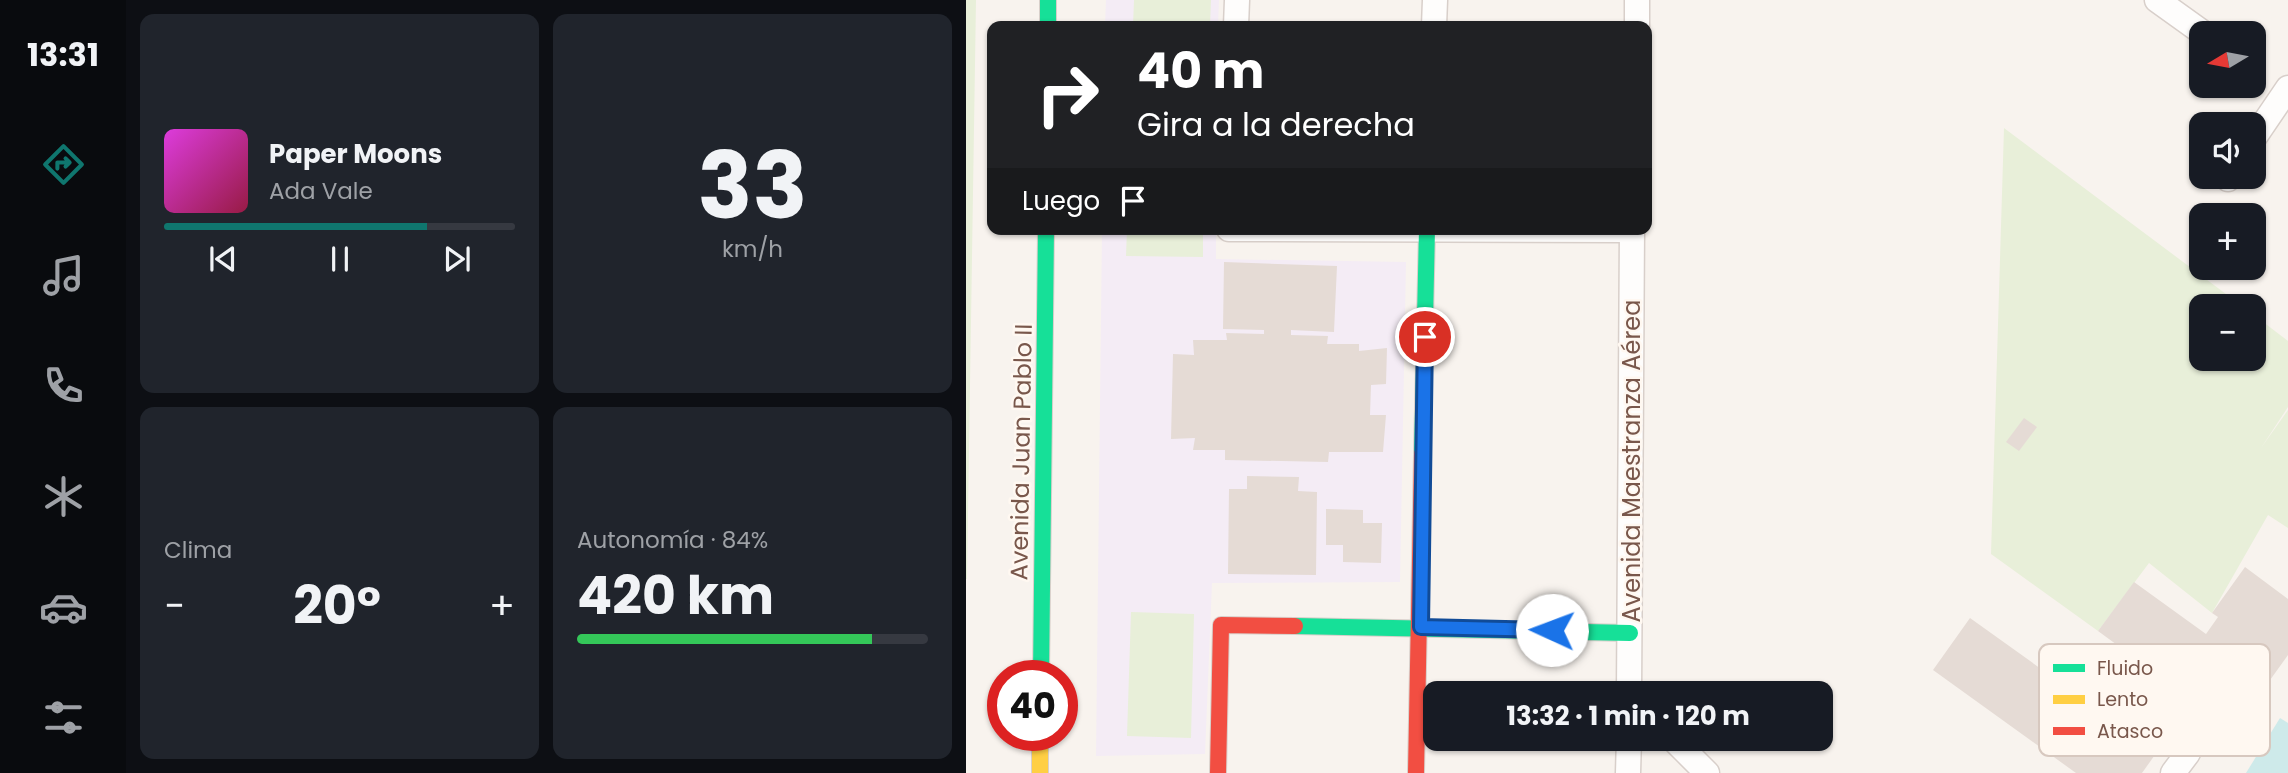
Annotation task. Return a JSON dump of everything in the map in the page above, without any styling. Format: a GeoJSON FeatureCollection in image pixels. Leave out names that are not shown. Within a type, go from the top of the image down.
{"type":"FeatureCollection","features":[{"type":"Feature","properties":{"kind":"street"},"geometry":{"type":"LineString","coordinates":[[1048,0],[1048,21]]}},
{"type":"Feature","properties":{"kind":"street"},"geometry":{"type":"LineString","coordinates":[[1236,21],[1237,0]]}},
{"type":"Feature","properties":{"kind":"street"},"geometry":{"type":"LineString","coordinates":[[1434,21],[1435,0]]}},
{"type":"Feature","properties":{"kind":"street"},"geometry":{"type":"LineString","coordinates":[[1637,0],[1637,21]]}},
{"type":"Feature","properties":{"kind":"street"},"geometry":{"type":"LineString","coordinates":[[2157,0],[2189,23]]}},
{"type":"Feature","properties":{"kind":"street"},"geometry":{"type":"LineString","coordinates":[[2266,124],[2283,104]]}},
{"type":"Feature","properties":{"kind":"street","name":"Avenida Juan Pablo II"},"geometry":{"type":"LineString","coordinates":[[1041,660],[1046,235]]}},
{"type":"Feature","properties":{"kind":"street"},"geometry":{"type":"LineString","coordinates":[[1416,773],[1427,235]]}},
{"type":"Feature","properties":{"kind":"street","name":"Avenida Maestranza Aérea"},"geometry":{"type":"LineString","coordinates":[[1632,235],[1630,632],[1634,681]]}},
{"type":"Feature","properties":{"kind":"street"},"geometry":{"type":"LineString","coordinates":[[1218,773],[1221,625],[1630,632]]}},
{"type":"Feature","properties":{"kind":"street"},"geometry":{"type":"LineString","coordinates":[[1040,751],[1040,773]]}},
{"type":"Feature","properties":{"kind":"street"},"geometry":{"type":"LineString","coordinates":[[1628,773],[1629,751]]}},
{"type":"Feature","properties":{"kind":"street"},"geometry":{"type":"LineString","coordinates":[[1685,751],[1707,773]]}},
{"type":"Feature","properties":{"kind":"shaded area"},"geometry":{"type":"Polygon","coordinates":[[[1106,0],[1219,0],[1218,21],[1105,21],[1106,0]]]}},
{"type":"Feature","properties":{"kind":"shaded area"},"geometry":{"type":"Polygon","coordinates":[[[1102,235],[1216,235],[1216,259],[1406,262],[1400,582],[1212,583],[1205,754],[1096,756],[1102,235]]]}},
{"type":"Feature","properties":{"kind":"green space"},"geometry":{"type":"Polygon","coordinates":[[[966,0],[976,0],[967,579],[966,579],[966,0]]]}},
{"type":"Feature","properties":{"kind":"green space"},"geometry":{"type":"Polygon","coordinates":[[[1134,0],[1211,0],[1210,21],[1133,21],[1134,0]]]}},
{"type":"Feature","properties":{"kind":"green space"},"geometry":{"type":"Polygon","coordinates":[[[2004,128],[2189,266],[2189,280],[2207,280],[2226,294],[2189,294],[2189,371],[2266,371],[2266,324],[2288,341],[2288,407],[2261,448],[2288,410],[2288,528],[2268,515],[2212,613],[2149,563],[2098,631],[1991,554],[2004,128]]]}},
{"type":"Feature","properties":{"kind":"green space"},"geometry":{"type":"Polygon","coordinates":[[[1127,235],[1203,235],[1203,257],[1126,256],[1127,235]]]}},
{"type":"Feature","properties":{"kind":"green space"},"geometry":{"type":"Polygon","coordinates":[[[1131,612],[1194,614],[1191,738],[1127,736],[1131,612]]]}},
{"type":"Feature","properties":{"kind":"water"},"geometry":{"type":"Polygon","coordinates":[[[2280,718],[2288,723],[2288,773],[2246,773],[2257,756],[2270,756],[2270,734],[2280,718]]]}},
{"type":"Feature","properties":{"kind":"building"},"geometry":{"type":"Polygon","coordinates":[[[1224,262],[1337,266],[1334,332],[1291,330],[1291,335],[1328,336],[1327,344],[1359,344],[1359,351],[1387,348],[1386,384],[1371,385],[1370,415],[1386,415],[1383,452],[1329,452],[1328,462],[1225,460],[1225,450],[1193,450],[1195,438],[1171,439],[1173,354],[1194,355],[1193,340],[1227,340],[1226,333],[1264,334],[1264,330],[1223,329],[1224,262]]]}},
{"type":"Feature","properties":{"kind":"building"},"geometry":{"type":"Polygon","coordinates":[[[2024,418],[2037,427],[2019,451],[2006,442],[2024,418]]]}},
{"type":"Feature","properties":{"kind":"building"},"geometry":{"type":"Polygon","coordinates":[[[1247,476],[1299,477],[1298,491],[1317,492],[1316,575],[1228,574],[1229,489],[1247,489],[1247,476]]]}},
{"type":"Feature","properties":{"kind":"building"},"geometry":{"type":"Polygon","coordinates":[[[1326,509],[1363,510],[1363,523],[1382,523],[1381,563],[1343,562],[1343,545],[1326,545],[1326,509]]]}},
{"type":"Feature","properties":{"kind":"building"},"geometry":{"type":"Polygon","coordinates":[[[2245,567],[2288,599],[2288,655],[2270,680],[2270,644],[2116,644],[2098,631],[2134,582],[2206,634],[2218,617],[2212,613],[2245,567]]]}},
{"type":"Feature","properties":{"kind":"building"},"geometry":{"type":"Polygon","coordinates":[[[1970,618],[2039,667],[2039,746],[1933,670],[1970,618]]]}},
{"type":"Feature","properties":{"kind":"building"},"geometry":{"type":"Polygon","coordinates":[[[2052,756],[2154,756],[2142,773],[2076,773],[2052,756]]]}},
{"type":"Feature","properties":{"kind":"traffic: fast"},"geometry":{"type":"LineString","coordinates":[[1048,0],[1048,21]]}},
{"type":"Feature","properties":{"kind":"traffic: fast"},"geometry":{"type":"LineString","coordinates":[[1041,660],[1046,235]]}},
{"type":"Feature","properties":{"kind":"traffic: fast"},"geometry":{"type":"LineString","coordinates":[[1422,454],[1427,235]]}},
{"type":"Feature","properties":{"kind":"traffic: fast"},"geometry":{"type":"LineString","coordinates":[[1295,626],[1630,633]]}},
{"type":"Feature","properties":{"kind":"traffic: slow"},"geometry":{"type":"LineString","coordinates":[[1040,751],[1040,773]]}},
{"type":"Feature","properties":{"kind":"traffic: jam"},"geometry":{"type":"LineString","coordinates":[[1416,773],[1422,454]]}},
{"type":"Feature","properties":{"kind":"traffic: jam"},"geometry":{"type":"LineString","coordinates":[[1218,773],[1221,625],[1295,626]]}},
{"type":"Feature","properties":{"kind":"route"},"geometry":{"type":"LineString","coordinates":[[1425,337],[1421,627],[1552,630]]}}]}
